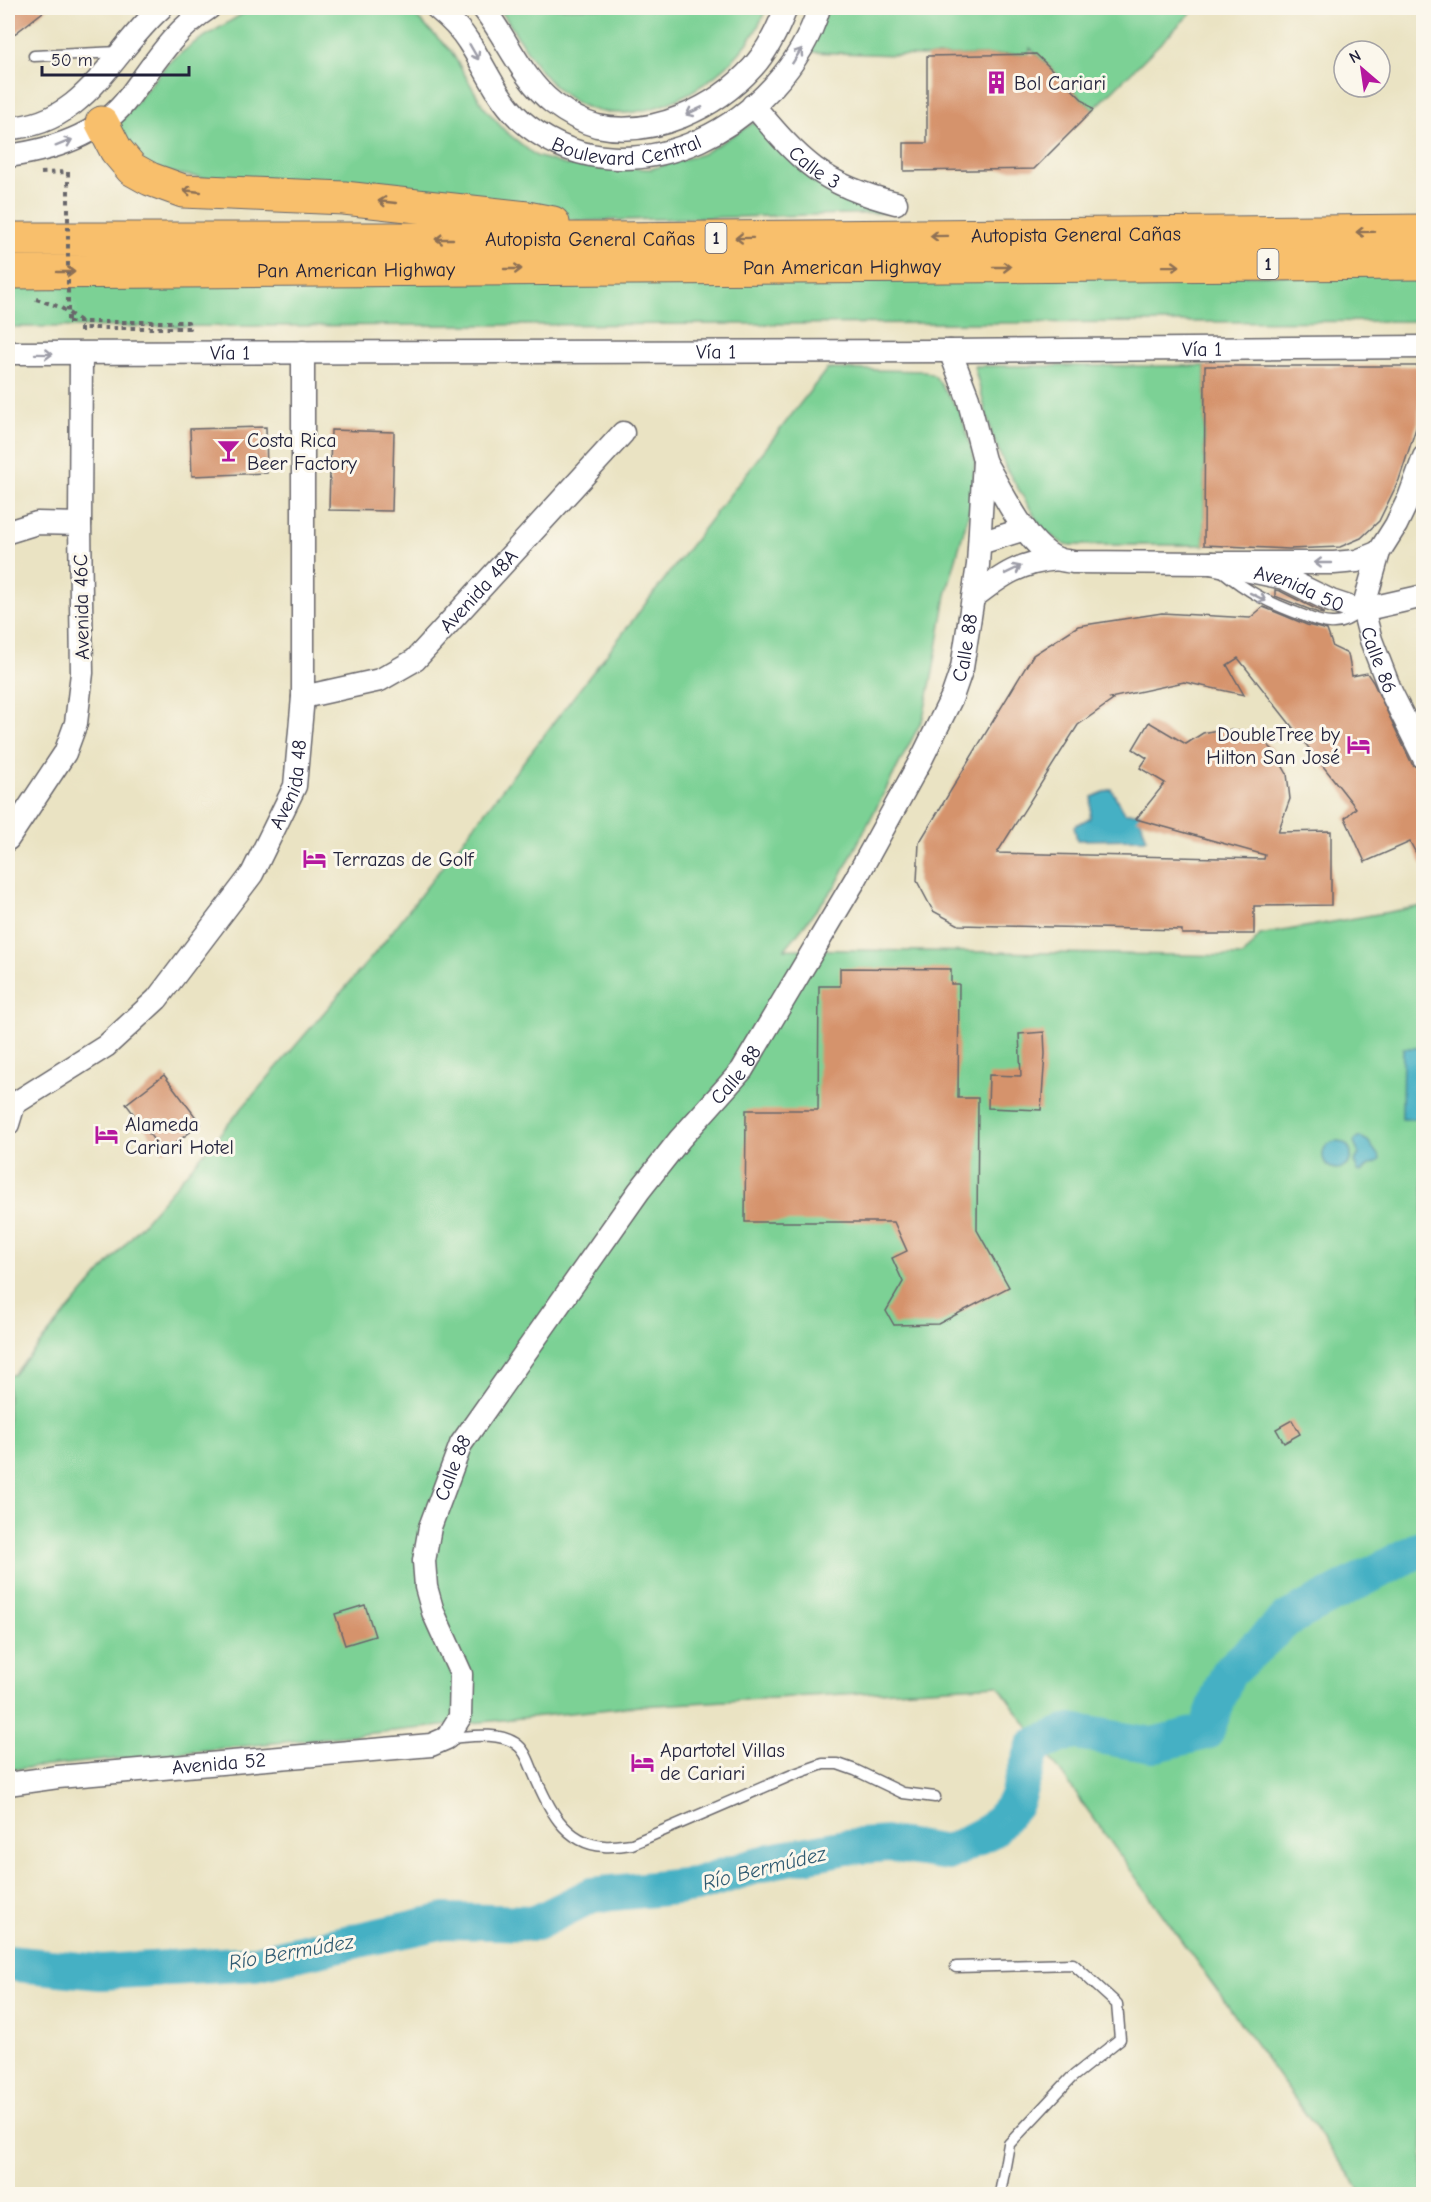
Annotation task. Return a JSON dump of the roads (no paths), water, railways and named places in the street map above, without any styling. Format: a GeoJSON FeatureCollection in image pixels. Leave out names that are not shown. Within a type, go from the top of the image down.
{"type":"FeatureCollection","features":[{"type":"Feature","properties":{"kind":"highway"},"geometry":{"type":"LineString","coordinates":[[102,123],[116,150],[132,169],[150,179],[183,190],[344,198],[503,215],[562,225],[609,239]]}},
{"type":"Feature","properties":{"kind":"highway","name":"Autopista General Cañas"},"geometry":{"type":"LineString","coordinates":[[8,239],[609,239],[1424,231]]}},
{"type":"Feature","properties":{"kind":"highway","name":"Pan American Highway"},"geometry":{"type":"LineString","coordinates":[[8,272],[1424,263]]}},
{"type":"Feature","properties":{"kind":"street"},"geometry":{"type":"LineString","coordinates":[[8,128],[52,117],[87,94],[149,18],[161,8]]}},
{"type":"Feature","properties":{"kind":"street"},"geometry":{"type":"LineString","coordinates":[[8,156],[59,145],[102,123],[128,98],[173,37],[209,8]]}},
{"type":"Feature","properties":{"kind":"street","name":"Boulevard Central"},"geometry":{"type":"LineString","coordinates":[[437,8],[458,27],[490,82],[508,107],[528,127],[572,152],[585,156],[612,158],[653,155],[680,149],[698,141],[746,111],[775,85],[790,67],[806,43],[819,8]]}},
{"type":"Feature","properties":{"kind":"street","name":"Boulevard Central"},"geometry":{"type":"LineString","coordinates":[[483,8],[531,82],[541,92],[569,113],[596,125],[631,128],[649,126],[682,116],[723,95],[754,66],[774,38],[786,8]]}},
{"type":"Feature","properties":{"kind":"street"},"geometry":{"type":"LineString","coordinates":[[754,66],[775,85]]}},
{"type":"Feature","properties":{"kind":"street","name":"Calle 3"},"geometry":{"type":"LineString","coordinates":[[723,95],[746,111],[817,172],[850,189],[896,203]]}},
{"type":"Feature","properties":{"kind":"street","name":"Vía 1"},"geometry":{"type":"LineString","coordinates":[[8,354],[1424,347]]}},
{"type":"Feature","properties":{"kind":"street","name":"Calle 88"},"geometry":{"type":"LineString","coordinates":[[439,1742],[460,1717],[461,1674],[433,1612],[426,1587],[424,1561],[430,1527],[461,1444],[639,1191],[680,1139],[742,1070],[855,880],[952,697],[962,668],[974,597],[980,543],[984,460],[968,398],[950,351]]}},
{"type":"Feature","properties":{"kind":"street","name":"Avenida 48"},"geometry":{"type":"LineString","coordinates":[[10,1110],[106,1046],[157,999],[252,874],[295,786],[303,697],[303,352]]}},
{"type":"Feature","properties":{"kind":"street","name":"Avenida 46C"},"geometry":{"type":"LineString","coordinates":[[8,840],[65,753],[76,723],[82,673],[81,354]]}},
{"type":"Feature","properties":{"kind":"street","name":"Avenida 48A"},"geometry":{"type":"LineString","coordinates":[[303,697],[380,680],[415,660],[623,433]]}},
{"type":"Feature","properties":{"kind":"street","name":"Calle 86"},"geometry":{"type":"LineString","coordinates":[[1424,457],[1409,498],[1379,552],[1363,609],[1371,640],[1391,692],[1424,758]]}},
{"type":"Feature","properties":{"kind":"street"},"geometry":{"type":"LineString","coordinates":[[984,460],[1025,529],[1042,548],[1058,559]]}},
{"type":"Feature","properties":{"kind":"street"},"geometry":{"type":"LineString","coordinates":[[8,532],[37,523],[80,524]]}},
{"type":"Feature","properties":{"kind":"street"},"geometry":{"type":"LineString","coordinates":[[980,543],[1025,529]]}},
{"type":"Feature","properties":{"kind":"street","name":"Avenida 50"},"geometry":{"type":"LineString","coordinates":[[974,597],[1003,575],[1023,565],[1058,559],[1072,562],[1334,563],[1357,561],[1379,552]]}},
{"type":"Feature","properties":{"kind":"street","name":"Avenida 50"},"geometry":{"type":"LineString","coordinates":[[1211,562],[1284,578],[1315,591],[1331,601],[1355,609],[1424,596]]}},
{"type":"Feature","properties":{"kind":"street","name":"Avenida 52"},"geometry":{"type":"LineString","coordinates":[[8,1784],[58,1777],[439,1742]]}},
{"type":"Feature","properties":{"kind":"lane"},"geometry":{"type":"LineString","coordinates":[[34,56],[123,52]]}},
{"type":"Feature","properties":{"kind":"lane"},"geometry":{"type":"LineString","coordinates":[[439,1742],[500,1736],[515,1743],[525,1751],[545,1802],[555,1819],[567,1831],[587,1842],[603,1846],[632,1844],[792,1775],[823,1764],[838,1764],[903,1793],[935,1797]]}},
{"type":"Feature","properties":{"kind":"lane"},"geometry":{"type":"LineString","coordinates":[[956,1967],[1072,1964],[1117,2004],[1120,2039],[1071,2078],[1009,2144],[1000,2194]]}},
{"type":"Feature","properties":{"kind":"water"},"geometry":{"type":"Polygon","coordinates":[[[1111,789],[1125,813],[1141,813],[1147,839],[1077,840],[1074,826],[1090,818],[1092,797],[1111,789]]]}},
{"type":"Feature","properties":{"kind":"water"},"geometry":{"type":"Polygon","coordinates":[[[1403,1048],[1423,1048],[1423,1119],[1402,1119],[1403,1048]]]}},
{"type":"Feature","properties":{"kind":"water"},"geometry":{"type":"Polygon","coordinates":[[[1360,1137],[1368,1141],[1380,1158],[1362,1172],[1358,1171],[1354,1162],[1359,1154],[1354,1143],[1360,1137]]]}},
{"type":"Feature","properties":{"kind":"water"},"geometry":{"type":"Polygon","coordinates":[[[1337,1141],[1347,1145],[1351,1155],[1347,1165],[1337,1169],[1327,1165],[1323,1155],[1327,1145],[1337,1141]]]}},
{"type":"Feature","properties":{"kind":"waterway","name":"Río Bermúdez"},"geometry":{"type":"LineString","coordinates":[[8,1963],[101,1972],[255,1963],[445,1921],[536,1923],[592,1895],[695,1885],[771,1861],[846,1847],[889,1844],[948,1853],[992,1830],[1015,1803],[1034,1746],[1071,1731],[1152,1745],[1206,1732],[1227,1674],[1287,1619],[1424,1547]]}},
{"type":"Feature","properties":{"kind":"place","name":"Bol Cariari"},"geometry":{"type":"Point","coordinates":[996,83]}},
{"type":"Feature","properties":{"kind":"place","name":"Costa Rica Beer Factory"},"geometry":{"type":"Point","coordinates":[229,451]}},
{"type":"Feature","properties":{"kind":"place","name":"DoubleTree by Hilton San José"},"geometry":{"type":"Point","coordinates":[1358,745]}},
{"type":"Feature","properties":{"kind":"place","name":"Terrazas de Golf"},"geometry":{"type":"Point","coordinates":[315,859]}},
{"type":"Feature","properties":{"kind":"place","name":"Alameda Cariari Hotel"},"geometry":{"type":"Point","coordinates":[107,1135]}},
{"type":"Feature","properties":{"kind":"place","name":"Apartotel Villas de Cariari"},"geometry":{"type":"Point","coordinates":[642,1762]}}]}
